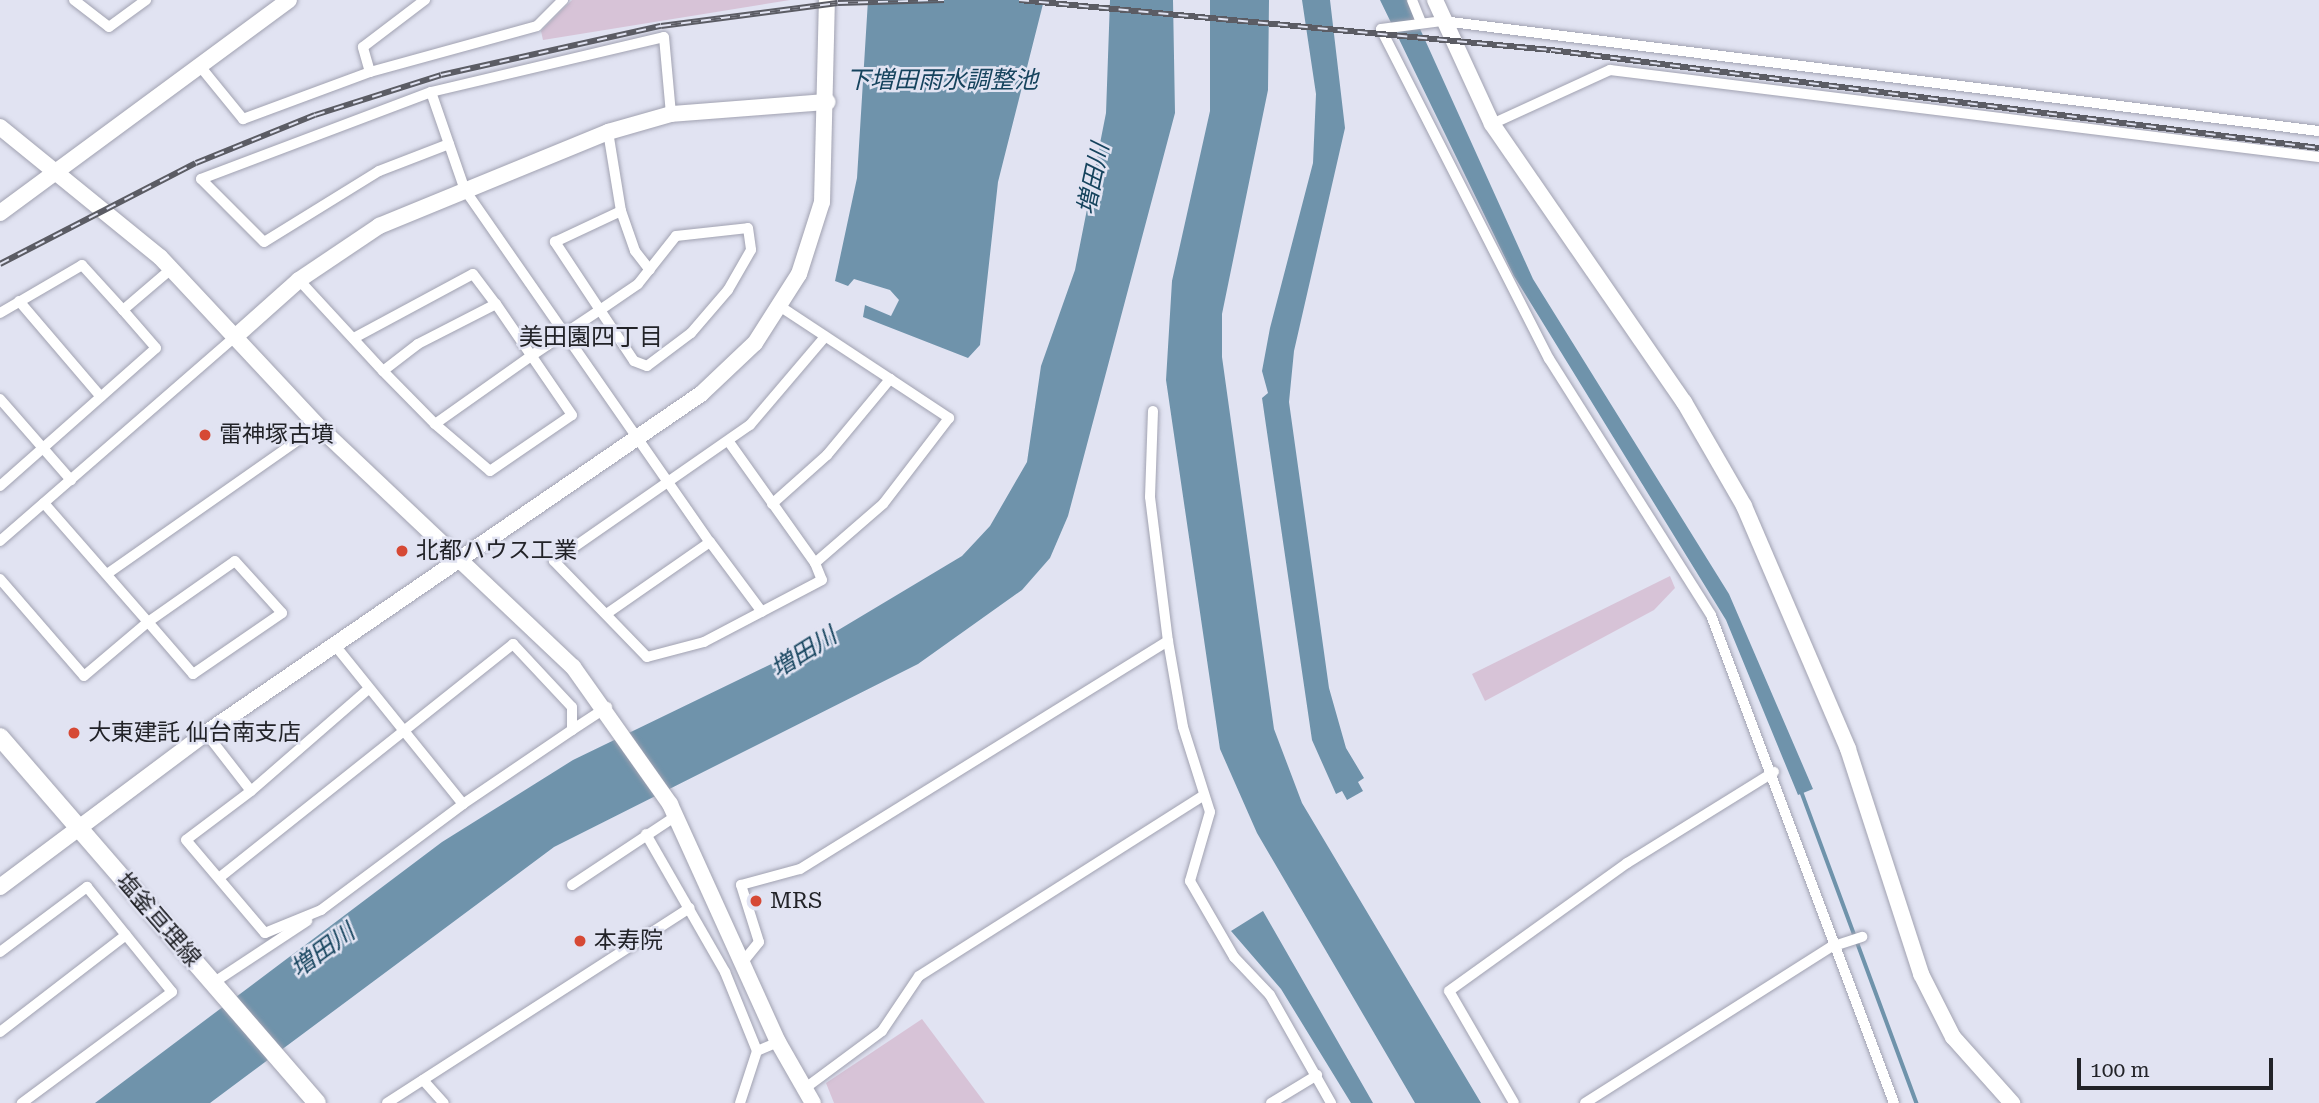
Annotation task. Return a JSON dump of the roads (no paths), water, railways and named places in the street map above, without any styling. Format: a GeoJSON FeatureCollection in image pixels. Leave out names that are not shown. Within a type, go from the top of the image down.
{"type":"FeatureCollection","features":[{"type":"Feature","properties":{"kind":"main road","name":"塩釜亘理線"},"geometry":{"type":"LineString","coordinates":[[0,737],[317,1103]]}},
{"type":"Feature","properties":{"kind":"street"},"geometry":{"type":"LineString","coordinates":[[74,0],[108,27],[146,0]]}},
{"type":"Feature","properties":{"kind":"street"},"geometry":{"type":"LineString","coordinates":[[0,213],[289,0]]}},
{"type":"Feature","properties":{"kind":"street"},"geometry":{"type":"LineString","coordinates":[[370,72],[363,47],[425,0]]}},
{"type":"Feature","properties":{"kind":"street"},"geometry":{"type":"LineString","coordinates":[[199,65],[243,119],[370,72],[537,26],[563,0]]}},
{"type":"Feature","properties":{"kind":"street"},"geometry":{"type":"LineString","coordinates":[[0,887],[206,733],[730,369],[781,307],[818,222],[828,102],[827,0]]}},
{"type":"Feature","properties":{"kind":"street"},"geometry":{"type":"LineString","coordinates":[[1412,0],[1419,22]]}},
{"type":"Feature","properties":{"kind":"street"},"geometry":{"type":"LineString","coordinates":[[1435,0],[1492,124],[1684,402],[1744,506],[1849,748],[1921,974],[1953,1037],[2012,1103]]}},
{"type":"Feature","properties":{"kind":"street"},"geometry":{"type":"LineString","coordinates":[[1894,1103],[1834,946],[1774,772],[1711,615],[1596,441],[1512,292],[1381,29],[1443,21],[2319,131]]}},
{"type":"Feature","properties":{"kind":"street"},"geometry":{"type":"LineString","coordinates":[[449,144],[379,171],[264,242],[201,179],[430,92],[664,37],[671,114]]}},
{"type":"Feature","properties":{"kind":"street"},"geometry":{"type":"LineString","coordinates":[[1492,124],[1610,70],[2319,157]]}},
{"type":"Feature","properties":{"kind":"street"},"geometry":{"type":"LineString","coordinates":[[430,92],[466,190],[671,482],[710,542],[762,612]]}},
{"type":"Feature","properties":{"kind":"street"},"geometry":{"type":"LineString","coordinates":[[0,541],[299,280],[379,226],[608,132],[671,114],[828,102]]}},
{"type":"Feature","properties":{"kind":"street"},"geometry":{"type":"LineString","coordinates":[[0,127],[58,171],[171,269],[318,426],[546,638],[612,714],[673,810],[778,1042],[809,1096],[882,1031],[919,976],[1203,796]]}},
{"type":"Feature","properties":{"kind":"street"},"geometry":{"type":"LineString","coordinates":[[608,132],[621,211],[635,251],[650,270]]}},
{"type":"Feature","properties":{"kind":"street"},"geometry":{"type":"LineString","coordinates":[[435,424],[600,310],[650,270],[676,236],[748,228],[751,250],[728,290],[691,333],[647,366],[634,361],[600,310],[555,242],[621,211]]}},
{"type":"Feature","properties":{"kind":"street"},"geometry":{"type":"LineString","coordinates":[[0,313],[82,265],[156,348],[0,486]]}},
{"type":"Feature","properties":{"kind":"street"},"geometry":{"type":"LineString","coordinates":[[123,310],[171,269]]}},
{"type":"Feature","properties":{"kind":"street"},"geometry":{"type":"LineString","coordinates":[[299,280],[435,424],[489,471],[572,415],[474,274],[354,338]]}},
{"type":"Feature","properties":{"kind":"street"},"geometry":{"type":"LineString","coordinates":[[19,301],[101,397]]}},
{"type":"Feature","properties":{"kind":"street"},"geometry":{"type":"LineString","coordinates":[[383,371],[418,344],[496,304]]}},
{"type":"Feature","properties":{"kind":"street"},"geometry":{"type":"LineString","coordinates":[[781,307],[949,418],[883,504],[816,563]]}},
{"type":"Feature","properties":{"kind":"street"},"geometry":{"type":"LineString","coordinates":[[729,442],[816,563],[822,580],[704,642],[648,657],[608,613],[554,561],[729,442],[775,400],[825,337]]}},
{"type":"Feature","properties":{"kind":"street"},"geometry":{"type":"LineString","coordinates":[[772,504],[827,455],[890,379]]}},
{"type":"Feature","properties":{"kind":"street"},"geometry":{"type":"LineString","coordinates":[[0,399],[71,480]]}},
{"type":"Feature","properties":{"kind":"street"},"geometry":{"type":"LineString","coordinates":[[1153,411],[1150,497],[1168,641],[1203,796],[1210,812],[1190,881],[1317,1075],[1331,1103]]}},
{"type":"Feature","properties":{"kind":"street"},"geometry":{"type":"LineString","coordinates":[[107,574],[318,426]]}},
{"type":"Feature","properties":{"kind":"street"},"geometry":{"type":"LineString","coordinates":[[0,579],[84,676],[148,622],[235,561],[282,613],[193,674],[148,622],[107,574],[44,503]]}},
{"type":"Feature","properties":{"kind":"street"},"geometry":{"type":"LineString","coordinates":[[608,613],[710,542]]}},
{"type":"Feature","properties":{"kind":"street"},"geometry":{"type":"LineString","coordinates":[[742,962],[759,942],[741,885],[800,869],[1168,641]]}},
{"type":"Feature","properties":{"kind":"street"},"geometry":{"type":"LineString","coordinates":[[333,643],[366,691],[463,804]]}},
{"type":"Feature","properties":{"kind":"street"},"geometry":{"type":"LineString","coordinates":[[219,878],[400,729],[513,644],[572,707],[572,730]]}},
{"type":"Feature","properties":{"kind":"street"},"geometry":{"type":"LineString","coordinates":[[321,910],[265,933],[187,839],[251,791],[366,691]]}},
{"type":"Feature","properties":{"kind":"street"},"geometry":{"type":"LineString","coordinates":[[215,986],[463,804],[572,730],[612,714]]}},
{"type":"Feature","properties":{"kind":"street"},"geometry":{"type":"LineString","coordinates":[[206,733],[251,791]]}},
{"type":"Feature","properties":{"kind":"street"},"geometry":{"type":"LineString","coordinates":[[1514,1103],[1449,991],[1627,863],[1774,772]]}},
{"type":"Feature","properties":{"kind":"street"},"geometry":{"type":"LineString","coordinates":[[572,886],[646,834],[673,810]]}},
{"type":"Feature","properties":{"kind":"street"},"geometry":{"type":"LineString","coordinates":[[646,834],[690,908],[757,1051],[740,1103]]}},
{"type":"Feature","properties":{"kind":"street"},"geometry":{"type":"LineString","coordinates":[[0,952],[87,887],[172,992],[22,1103]]}},
{"type":"Feature","properties":{"kind":"street"},"geometry":{"type":"LineString","coordinates":[[387,1103],[690,908]]}},
{"type":"Feature","properties":{"kind":"street"},"geometry":{"type":"LineString","coordinates":[[0,1032],[126,935]]}},
{"type":"Feature","properties":{"kind":"street"},"geometry":{"type":"LineString","coordinates":[[1585,1103],[1834,946],[1862,937]]}},
{"type":"Feature","properties":{"kind":"street"},"geometry":{"type":"LineString","coordinates":[[757,1051],[778,1042]]}},
{"type":"Feature","properties":{"kind":"street"},"geometry":{"type":"LineString","coordinates":[[1271,1103],[1317,1075]]}},
{"type":"Feature","properties":{"kind":"street"},"geometry":{"type":"LineString","coordinates":[[423,1080],[444,1103]]}},
{"type":"Feature","properties":{"kind":"water","name":"下増田雨水調整池"},"geometry":{"type":"Polygon","coordinates":[[[868,0],[1044,0],[998,182],[980,345],[968,358],[863,317],[865,305],[891,316],[899,300],[890,290],[854,279],[848,286],[835,281],[857,178],[868,0]]]}},
{"type":"Feature","properties":{"kind":"water","name":"増田川"},"geometry":{"type":"Polygon","coordinates":[[[1110,0],[1173,0],[1175,113],[1068,516],[1050,558],[1022,590],[918,664],[554,847],[210,1103],[95,1103],[442,842],[573,760],[825,638],[962,556],[990,526],[1027,462],[1041,366],[1075,270],[1106,113],[1110,0]]]}},
{"type":"Feature","properties":{"kind":"water"},"geometry":{"type":"Polygon","coordinates":[[[1210,0],[1269,0],[1268,90],[1222,314],[1222,357],[1274,729],[1302,803],[1481,1103],[1415,1103],[1257,833],[1220,749],[1166,380],[1172,281],[1210,111],[1210,0]]]}},
{"type":"Feature","properties":{"kind":"water"},"geometry":{"type":"Polygon","coordinates":[[[1302,0],[1330,0],[1345,128],[1294,351],[1289,402],[1329,688],[1346,748],[1364,778],[1358,782],[1363,791],[1347,800],[1342,791],[1336,794],[1312,740],[1262,398],[1268,393],[1262,371],[1270,328],[1313,163],[1316,94],[1302,0]]]}},
{"type":"Feature","properties":{"kind":"water"},"geometry":{"type":"Polygon","coordinates":[[[1380,0],[1407,0],[1533,279],[1729,594],[1813,789],[1798,795],[1726,620],[1514,276],[1380,0]]]}},
{"type":"Feature","properties":{"kind":"water"},"geometry":{"type":"Polygon","coordinates":[[[1263,911],[1373,1103],[1351,1103],[1281,989],[1231,931],[1263,911]]]}},
{"type":"Feature","properties":{"kind":"waterway"},"geometry":{"type":"LineString","coordinates":[[1801,790],[1917,1103]]}},
{"type":"Feature","properties":{"kind":"railway"},"geometry":{"type":"LineString","coordinates":[[0,264],[196,163],[315,115],[441,75],[661,26],[838,3],[944,0]]}},
{"type":"Feature","properties":{"kind":"railway"},"geometry":{"type":"LineString","coordinates":[[1019,0],[1551,50],[2319,148]]}},
{"type":"Feature","properties":{"kind":"place","name":"雷神塚古墳"},"geometry":{"type":"Point","coordinates":[205,435]}},
{"type":"Feature","properties":{"kind":"place","name":"北都ハウス工業"},"geometry":{"type":"Point","coordinates":[402,551]}},
{"type":"Feature","properties":{"kind":"place","name":"大東建託 仙台南支店"},"geometry":{"type":"Point","coordinates":[74,733]}},
{"type":"Feature","properties":{"kind":"place","name":"MRS"},"geometry":{"type":"Point","coordinates":[756,901]}},
{"type":"Feature","properties":{"kind":"place","name":"本寿院"},"geometry":{"type":"Point","coordinates":[580,941]}},
{"type":"Feature","properties":{"kind":"district","name":"美田園四丁目"},"geometry":{"type":"Point","coordinates":[591,338]}}]}
